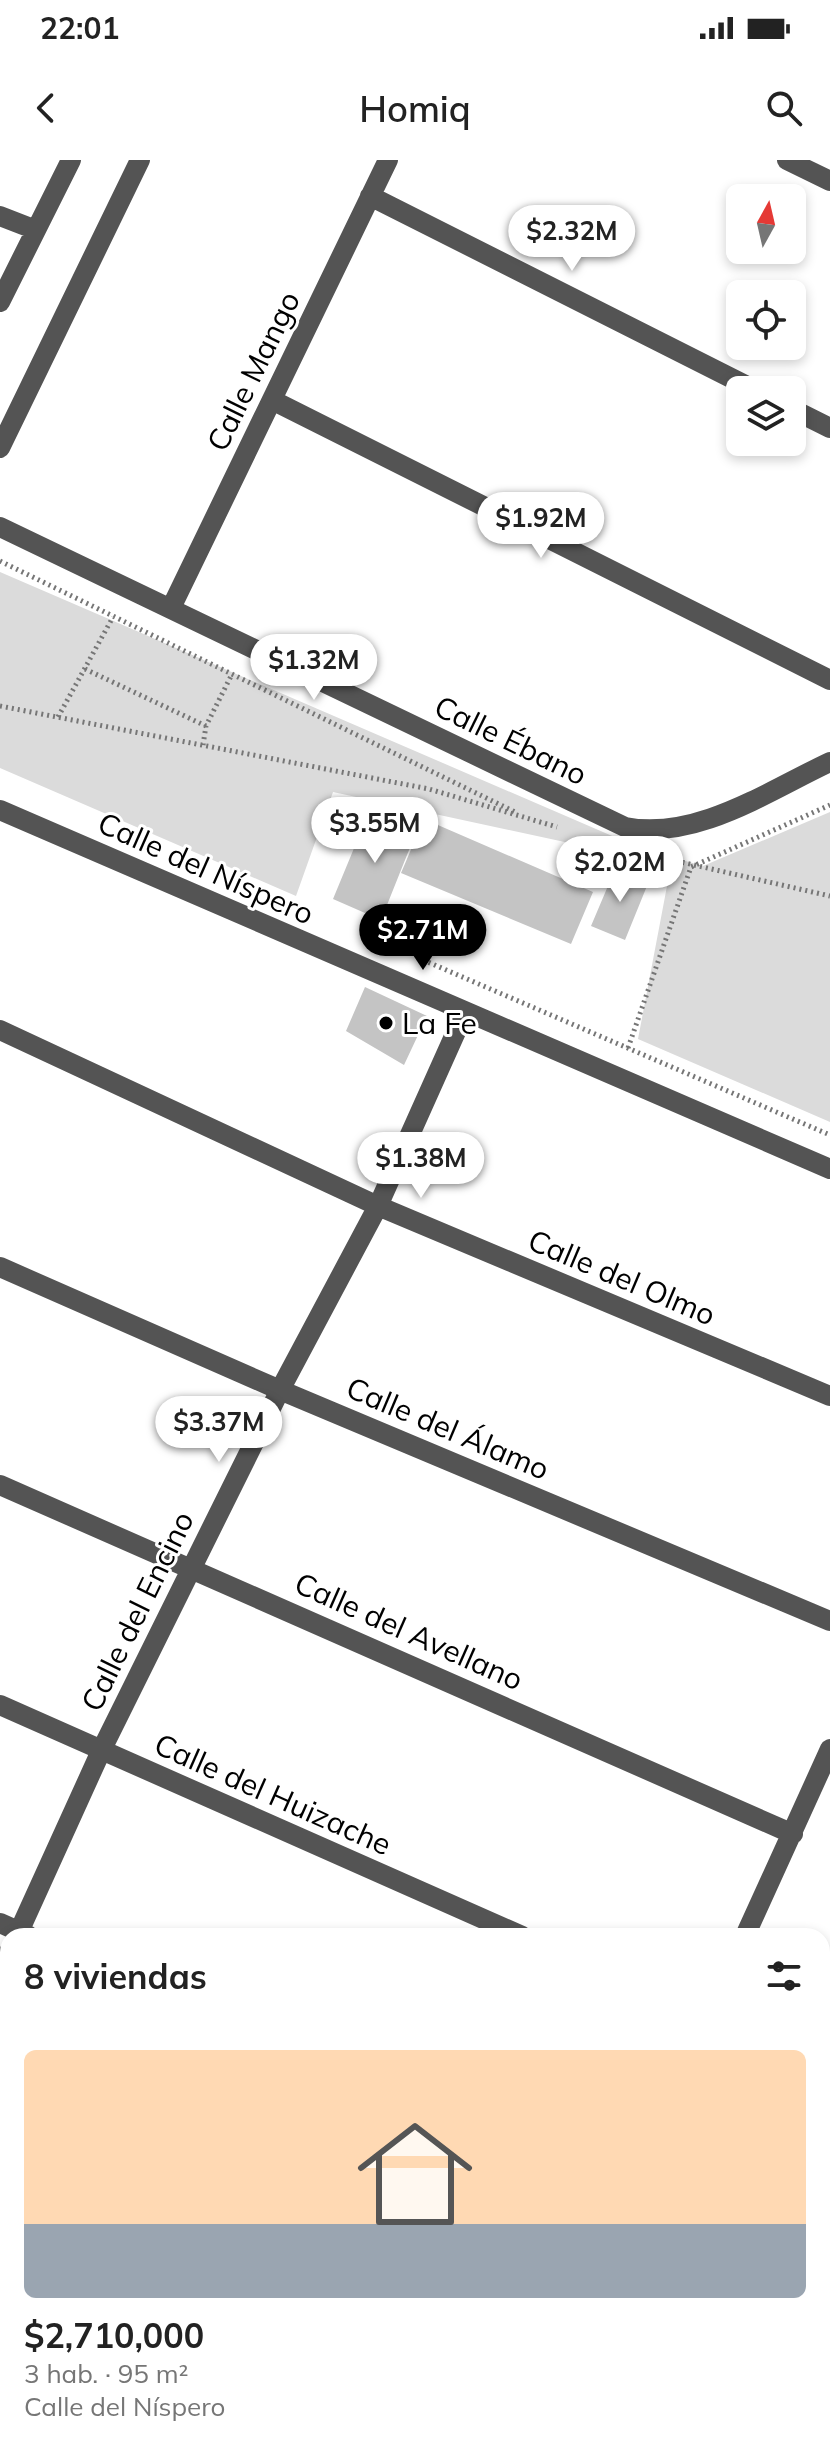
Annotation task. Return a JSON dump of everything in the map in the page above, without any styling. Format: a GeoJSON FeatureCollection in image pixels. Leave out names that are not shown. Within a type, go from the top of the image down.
{"type":"FeatureCollection","features":[{"type":"Feature","properties":{"kind":"street"},"geometry":{"type":"LineString","coordinates":[[0,302],[71,160]]}},
{"type":"Feature","properties":{"kind":"street"},"geometry":{"type":"LineString","coordinates":[[0,448],[140,160]]}},
{"type":"Feature","properties":{"kind":"street","name":"Calle Mango"},"geometry":{"type":"LineString","coordinates":[[171,608],[388,160]]}},
{"type":"Feature","properties":{"kind":"street"},"geometry":{"type":"LineString","coordinates":[[787,160],[830,181]]}},
{"type":"Feature","properties":{"kind":"street"},"geometry":{"type":"LineString","coordinates":[[370,196],[727,376]]}},
{"type":"Feature","properties":{"kind":"street"},"geometry":{"type":"LineString","coordinates":[[0,216],[36,230]]}},
{"type":"Feature","properties":{"kind":"street"},"geometry":{"type":"LineString","coordinates":[[272,400],[830,680]]}},
{"type":"Feature","properties":{"kind":"street"},"geometry":{"type":"LineString","coordinates":[[806,416],[830,428]]}},
{"type":"Feature","properties":{"kind":"street","name":"Calle Ébano"},"geometry":{"type":"LineString","coordinates":[[0,527],[625,827],[653,830],[687,825],[716,815],[830,762]]}},
{"type":"Feature","properties":{"kind":"street","name":"Calle del Níspero"},"geometry":{"type":"LineString","coordinates":[[0,810],[464,1014],[830,1169]]}},
{"type":"Feature","properties":{"kind":"street","name":"Calle del Encino"},"geometry":{"type":"LineString","coordinates":[[18,1928],[101,1751],[280,1390],[378,1206],[464,1014]]}},
{"type":"Feature","properties":{"kind":"street","name":"Calle del Olmo"},"geometry":{"type":"LineString","coordinates":[[0,1030],[378,1206],[830,1396]]}},
{"type":"Feature","properties":{"kind":"street","name":"Calle del Álamo"},"geometry":{"type":"LineString","coordinates":[[0,1267],[280,1390],[830,1621]]}},
{"type":"Feature","properties":{"kind":"street","name":"Calle del Avellano"},"geometry":{"type":"LineString","coordinates":[[0,1485],[793,1834]]}},
{"type":"Feature","properties":{"kind":"street","name":"Calle del Huizache"},"geometry":{"type":"LineString","coordinates":[[0,1705],[504,1928]]}},
{"type":"Feature","properties":{"kind":"street"},"geometry":{"type":"LineString","coordinates":[[749,1928],[830,1749]]}},
{"type":"Feature","properties":{"kind":"path"},"geometry":{"type":"LineString","coordinates":[[0,561],[531,819]]}},
{"type":"Feature","properties":{"kind":"path"},"geometry":{"type":"LineString","coordinates":[[58,717],[113,617]]}},
{"type":"Feature","properties":{"kind":"path"},"geometry":{"type":"LineString","coordinates":[[85,669],[206,726]]}},
{"type":"Feature","properties":{"kind":"path"},"geometry":{"type":"LineString","coordinates":[[203,745],[206,726],[232,674]]}},
{"type":"Feature","properties":{"kind":"path"},"geometry":{"type":"LineString","coordinates":[[0,706],[429,789],[560,828]]}},
{"type":"Feature","properties":{"kind":"path"},"geometry":{"type":"LineString","coordinates":[[628,1048],[691,867],[830,805]]}},
{"type":"Feature","properties":{"kind":"path"},"geometry":{"type":"LineString","coordinates":[[647,854],[691,867],[830,896]]}},
{"type":"Feature","properties":{"kind":"shaded area"},"geometry":{"type":"Polygon","coordinates":[[[0,572],[640,848],[703,866],[830,812],[830,1122],[638,1039],[671,865],[333,792],[296,896],[0,768],[0,572]]]}},
{"type":"Feature","properties":{"kind":"building"},"geometry":{"type":"Polygon","coordinates":[[[369,812],[417,830],[381,920],[333,899],[369,812]]]}},
{"type":"Feature","properties":{"kind":"building"},"geometry":{"type":"Polygon","coordinates":[[[424,819],[593,892],[571,944],[401,873],[424,819]]]}},
{"type":"Feature","properties":{"kind":"building"},"geometry":{"type":"Polygon","coordinates":[[[616,867],[649,881],[625,940],[591,926],[616,867]]]}},
{"type":"Feature","properties":{"kind":"building","name":"La Fe"},"geometry":{"type":"Polygon","coordinates":[[[365,987],[427,1016],[404,1065],[346,1031],[365,987]]]}},
{"type":"Feature","properties":{"kind":"place","name":"La Fe"},"geometry":{"type":"Point","coordinates":[386,1023]}}]}
